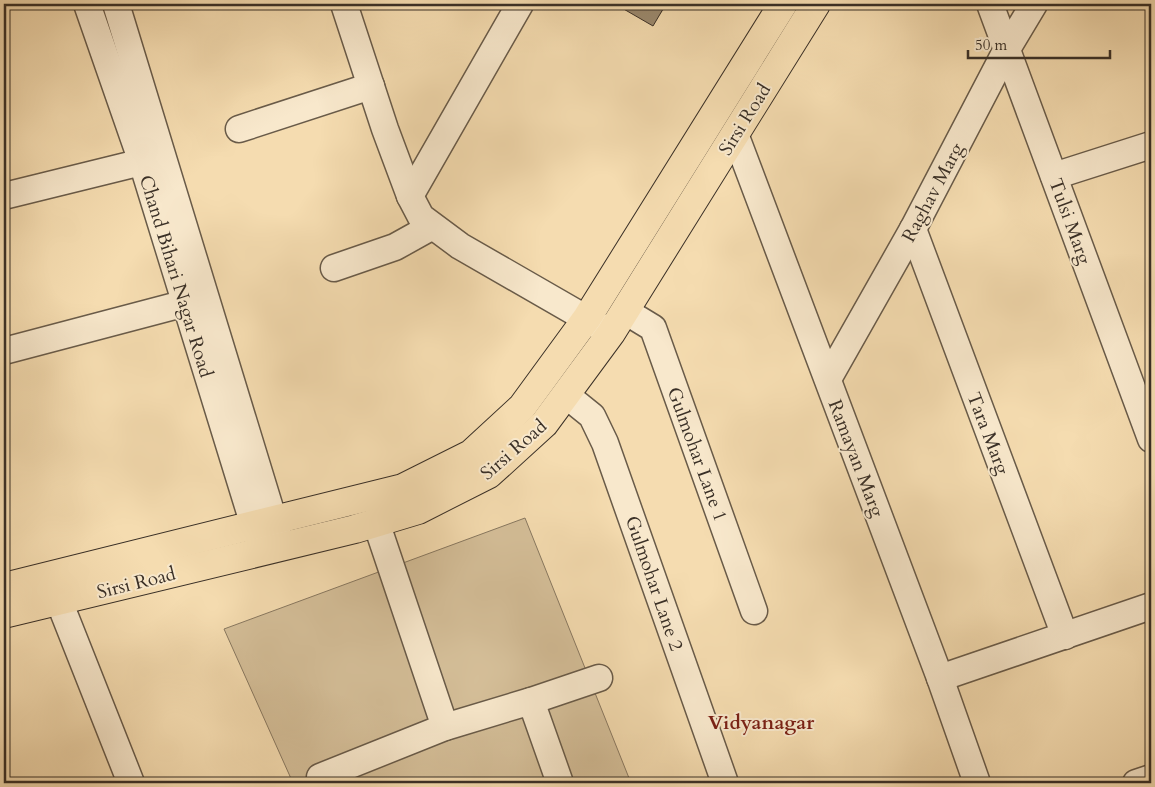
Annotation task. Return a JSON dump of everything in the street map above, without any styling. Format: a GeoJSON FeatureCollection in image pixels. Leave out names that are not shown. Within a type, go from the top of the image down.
{"type":"FeatureCollection","features":[{"type":"Feature","properties":{"kind":"main road","name":"Sirsi Road"},"geometry":{"type":"LineString","coordinates":[[4,587],[403,488],[471,454],[522,408],[587,318],[783,4]]}},
{"type":"Feature","properties":{"kind":"main road","name":"Sirsi Road"},"geometry":{"type":"LineString","coordinates":[[4,614],[272,549],[418,510],[489,474],[544,424],[618,322],[816,4]]}},
{"type":"Feature","properties":{"kind":"street","name":"Chand Bihari Nagar Road"},"geometry":{"type":"LineString","coordinates":[[87,4],[142,162],[186,303],[264,523]]}},
{"type":"Feature","properties":{"kind":"street","name":"Chand Bihari Nagar Road"},"geometry":{"type":"LineString","coordinates":[[116,4],[272,549]]}},
{"type":"Feature","properties":{"kind":"street","name":"Gulmohar Lane 1"},"geometry":{"type":"LineString","coordinates":[[344,4],[410,196],[421,217],[460,246],[587,318],[653,328],[754,611]]}},
{"type":"Feature","properties":{"kind":"street","name":"Tulsi Marg"},"geometry":{"type":"LineString","coordinates":[[990,4],[1151,439]]}},
{"type":"Feature","properties":{"kind":"street","name":"Raghav Marg"},"geometry":{"type":"LineString","coordinates":[[828,379],[913,229],[1007,49],[1034,4]]}},
{"type":"Feature","properties":{"kind":"street"},"geometry":{"type":"LineString","coordinates":[[410,196],[514,8]]}},
{"type":"Feature","properties":{"kind":"street"},"geometry":{"type":"LineString","coordinates":[[239,129],[371,86]]}},
{"type":"Feature","properties":{"kind":"street","name":"Ramayan Marg"},"geometry":{"type":"LineString","coordinates":[[735,134],[940,678],[977,783]]}},
{"type":"Feature","properties":{"kind":"street"},"geometry":{"type":"LineString","coordinates":[[1054,176],[1151,145]]}},
{"type":"Feature","properties":{"kind":"street"},"geometry":{"type":"LineString","coordinates":[[4,196],[142,162]]}},
{"type":"Feature","properties":{"kind":"street"},"geometry":{"type":"LineString","coordinates":[[334,268],[394,247],[432,227]]}},
{"type":"Feature","properties":{"kind":"street","name":"Tara Marg"},"geometry":{"type":"LineString","coordinates":[[913,229],[1065,636]]}},
{"type":"Feature","properties":{"kind":"street"},"geometry":{"type":"LineString","coordinates":[[4,352],[186,303]]}},
{"type":"Feature","properties":{"kind":"street","name":"Gulmohar Lane 2"},"geometry":{"type":"LineString","coordinates":[[566,395],[592,416],[606,443],[725,783]]}},
{"type":"Feature","properties":{"kind":"street"},"geometry":{"type":"LineString","coordinates":[[376,522],[445,727]]}},
{"type":"Feature","properties":{"kind":"street"},"geometry":{"type":"LineString","coordinates":[[59,601],[131,783]]}},
{"type":"Feature","properties":{"kind":"street"},"geometry":{"type":"LineString","coordinates":[[940,678],[1151,606]]}},
{"type":"Feature","properties":{"kind":"street"},"geometry":{"type":"LineString","coordinates":[[315,781],[445,727],[599,678]]}},
{"type":"Feature","properties":{"kind":"street"},"geometry":{"type":"LineString","coordinates":[[530,701],[560,783]]}},
{"type":"Feature","properties":{"kind":"street"},"geometry":{"type":"LineString","coordinates":[[1136,783],[1151,778]]}},
{"type":"Feature","properties":{"kind":"shaded area"},"geometry":{"type":"Polygon","coordinates":[[[525,518],[631,783],[293,783],[224,629],[525,518]]]}},
{"type":"Feature","properties":{"kind":"building"},"geometry":{"type":"Polygon","coordinates":[[[615,4],[666,4],[653,26],[615,4]]]}},
{"type":"Feature","properties":{"kind":"district","name":"Vidyanagar"},"geometry":{"type":"Point","coordinates":[761,722]}}]}
